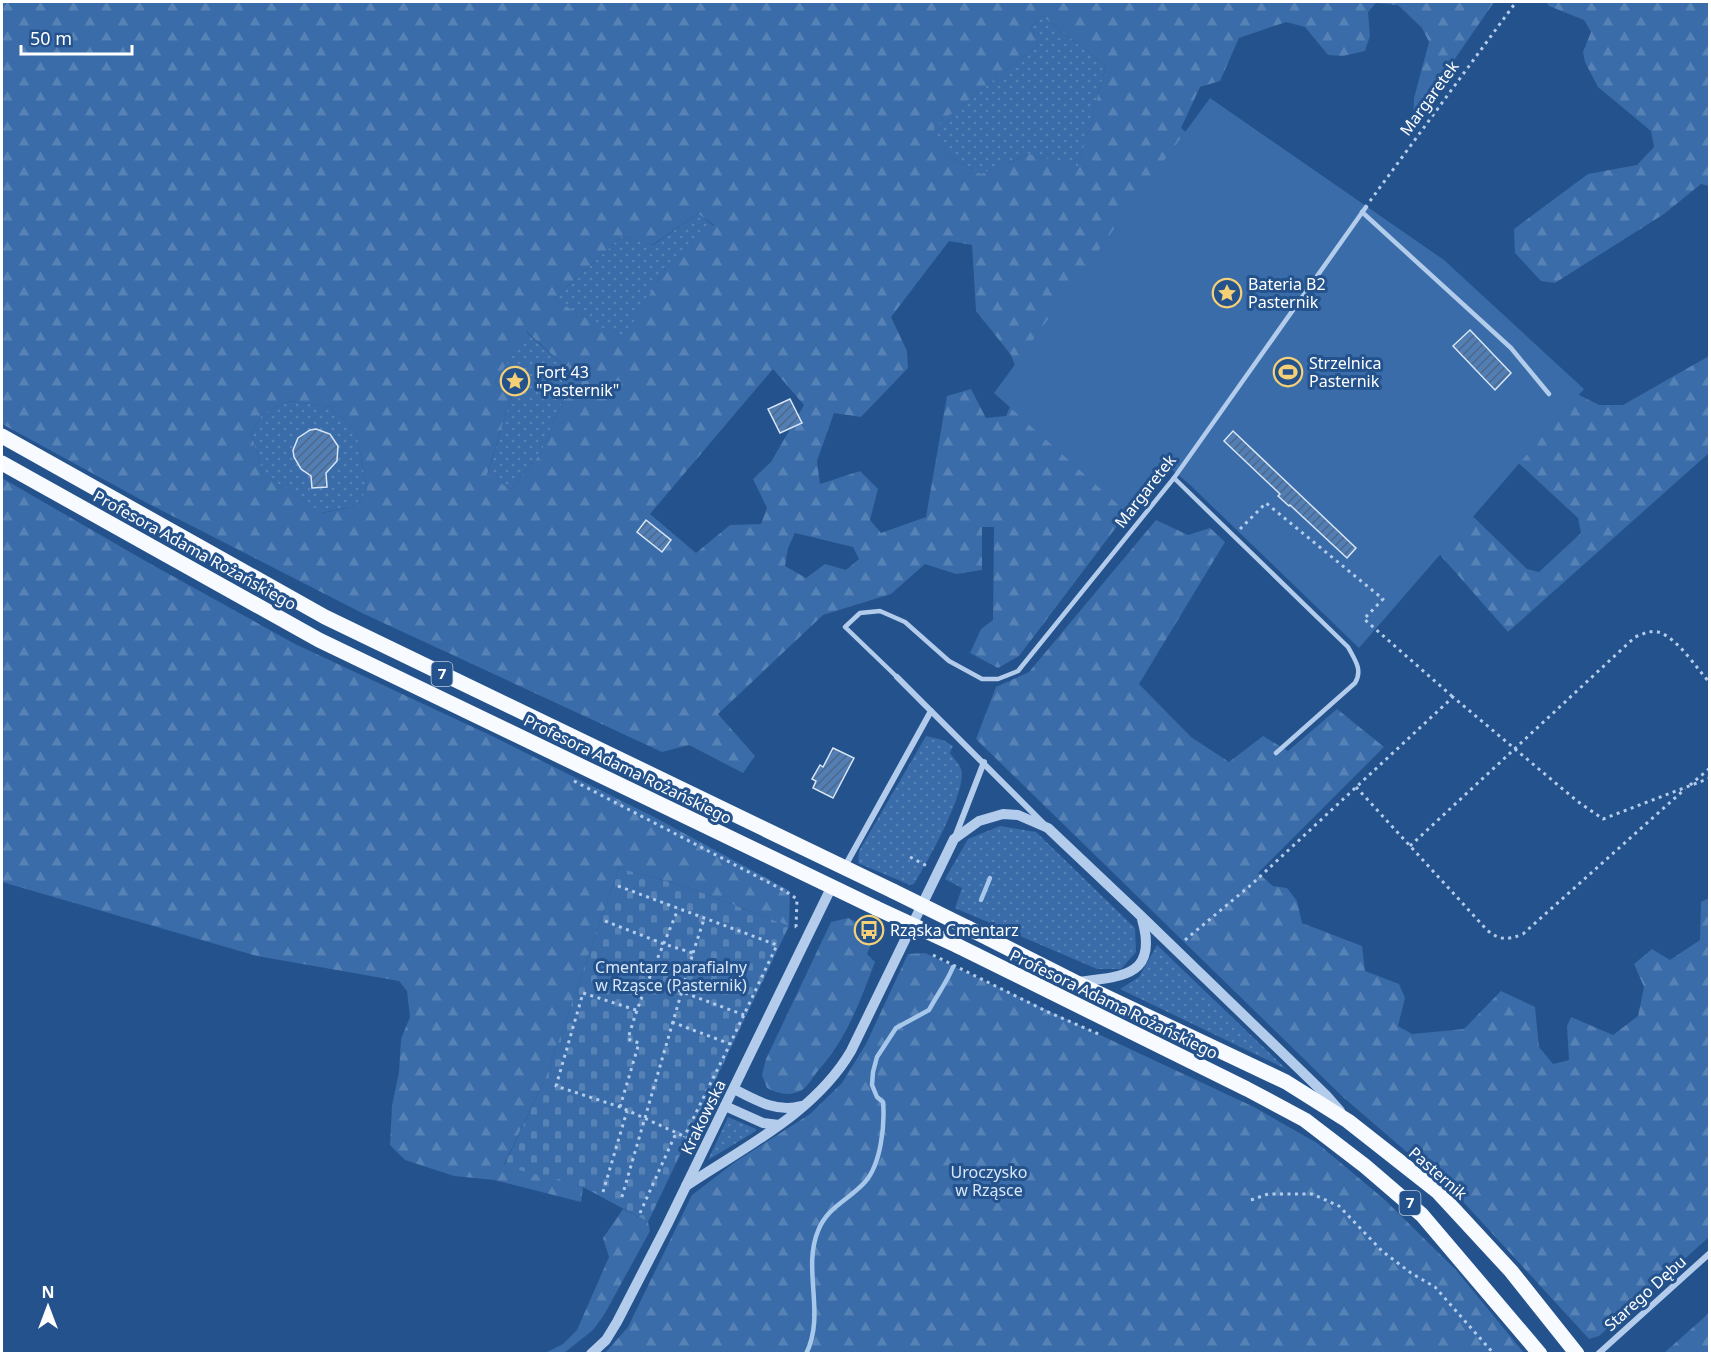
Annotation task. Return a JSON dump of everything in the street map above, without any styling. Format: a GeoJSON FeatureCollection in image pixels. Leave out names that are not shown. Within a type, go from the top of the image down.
{"type":"FeatureCollection","features":[{"type":"Feature","properties":{"kind":"main road","name":"Profesora Adama Rożańskiego"},"geometry":{"type":"LineString","coordinates":[[2,436],[325,617],[1240,1060]]}},
{"type":"Feature","properties":{"kind":"main road","name":"Profesora Adama Rożańskiego"},"geometry":{"type":"LineString","coordinates":[[2,463],[320,640],[831,888],[958,946],[1305,1120],[1422,1215],[1540,1353]]}},
{"type":"Feature","properties":{"kind":"main road","name":"Pasternik"},"geometry":{"type":"LineString","coordinates":[[1240,1060],[1286,1082],[1348,1121],[1437,1191],[1511,1272],[1577,1353]]}},
{"type":"Feature","properties":{"kind":"street","name":"Margaretek"},"geometry":{"type":"LineString","coordinates":[[897,677],[1048,828]]}},
{"type":"Feature","properties":{"kind":"street"},"geometry":{"type":"LineString","coordinates":[[844,868],[932,711]]}},
{"type":"Feature","properties":{"kind":"street"},"geometry":{"type":"LineString","coordinates":[[686,1186],[779,1125],[831,1080],[851,1051],[954,839],[984,762]]}},
{"type":"Feature","properties":{"kind":"street"},"geometry":{"type":"LineString","coordinates":[[954,839],[979,821],[1003,814],[1018,815],[1048,828],[1326,1095],[1348,1121]]}},
{"type":"Feature","properties":{"kind":"street","name":"Krakowska"},"geometry":{"type":"LineString","coordinates":[[591,1353],[606,1340],[617,1322],[734,1089],[831,888]]}},
{"type":"Feature","properties":{"kind":"street"},"geometry":{"type":"LineString","coordinates":[[1075,982],[1117,977],[1138,966],[1144,959],[1148,943],[1141,915]]}},
{"type":"Feature","properties":{"kind":"street"},"geometry":{"type":"LineString","coordinates":[[734,1089],[788,1110],[804,1105]]}},
{"type":"Feature","properties":{"kind":"street"},"geometry":{"type":"LineString","coordinates":[[725,1106],[763,1123],[779,1125]]}},
{"type":"Feature","properties":{"kind":"street","name":"Starego Dębu"},"geometry":{"type":"LineString","coordinates":[[1598,1353],[1710,1253]]}},
{"type":"Feature","properties":{"kind":"lane"},"geometry":{"type":"LineString","coordinates":[[1364,210],[1511,348],[1550,394]]}},
{"type":"Feature","properties":{"kind":"lane","name":"Margaretek"},"geometry":{"type":"LineString","coordinates":[[897,677],[845,627],[860,613],[880,611],[905,622],[949,661],[982,679],[998,679],[1018,671],[1174,478],[1364,210]]}},
{"type":"Feature","properties":{"kind":"lane"},"geometry":{"type":"LineString","coordinates":[[1174,478],[1348,647],[1359,672],[1355,683],[1276,753]]}},
{"type":"Feature","properties":{"kind":"path","name":"Margaretek"},"geometry":{"type":"LineString","coordinates":[[1364,210],[1516,2]]}},
{"type":"Feature","properties":{"kind":"path"},"geometry":{"type":"LineString","coordinates":[[1234,536],[1266,503],[1383,599],[1364,619],[1577,801],[1603,819],[1710,778]]}},
{"type":"Feature","properties":{"kind":"path"},"geometry":{"type":"LineString","coordinates":[[1410,846],[1635,637],[1656,632],[1668,636],[1710,683]]}},
{"type":"Feature","properties":{"kind":"path"},"geometry":{"type":"LineString","coordinates":[[1174,949],[1252,884],[1453,696]]}},
{"type":"Feature","properties":{"kind":"path"},"geometry":{"type":"LineString","coordinates":[[1356,787],[1487,930],[1496,937],[1511,939],[1523,934],[1710,768]]}},
{"type":"Feature","properties":{"kind":"path"},"geometry":{"type":"LineString","coordinates":[[910,856],[929,867]]}},
{"type":"Feature","properties":{"kind":"path"},"geometry":{"type":"LineString","coordinates":[[618,886],[777,945],[686,1138],[645,1117],[556,1086],[583,993],[636,1010]]}},
{"type":"Feature","properties":{"kind":"path"},"geometry":{"type":"LineString","coordinates":[[620,1107],[639,1043],[628,1039],[636,1010],[678,909]]}},
{"type":"Feature","properties":{"kind":"path"},"geometry":{"type":"LineString","coordinates":[[621,1200],[704,919]]}},
{"type":"Feature","properties":{"kind":"path"},"geometry":{"type":"LineString","coordinates":[[605,921],[693,953]]}},
{"type":"Feature","properties":{"kind":"path"},"geometry":{"type":"LineString","coordinates":[[650,980],[745,1015]]}},
{"type":"Feature","properties":{"kind":"path"},"geometry":{"type":"LineString","coordinates":[[672,1022],[730,1044]]}},
{"type":"Feature","properties":{"kind":"path"},"geometry":{"type":"LineString","coordinates":[[603,1192],[627,1111]]}},
{"type":"Feature","properties":{"kind":"path"},"geometry":{"type":"LineString","coordinates":[[640,1213],[676,1133]]}},
{"type":"Feature","properties":{"kind":"path"},"geometry":{"type":"LineString","coordinates":[[1251,1200],[1268,1194],[1312,1194],[1339,1206],[1382,1251],[1411,1273],[1435,1287],[1494,1353]]}},
{"type":"Feature","properties":{"kind":"green space"},"geometry":{"type":"Polygon","coordinates":[[[2,2],[1494,2],[1413,120],[1414,98],[1429,42],[1422,28],[1398,5],[1376,3],[1368,12],[1370,36],[1365,51],[1343,56],[1328,55],[1305,27],[1286,22],[1239,38],[1220,81],[1200,87],[1181,128],[1213,154],[1136,501],[1019,656],[998,668],[970,653],[981,629],[993,620],[994,527],[982,527],[982,570],[956,574],[925,564],[891,594],[823,615],[718,714],[755,756],[743,773],[689,745],[662,752],[364,614],[147,503],[2,424],[2,2]],[[1042,16],[1031,27],[1038,45],[932,129],[949,156],[981,174],[1030,154],[1078,167],[1106,66],[1042,16]],[[698,214],[652,245],[622,236],[554,299],[623,340],[664,270],[714,225],[698,214]],[[949,241],[891,317],[907,351],[908,368],[861,417],[834,413],[817,461],[820,484],[860,471],[878,489],[870,520],[881,533],[926,517],[947,396],[971,389],[986,418],[1006,416],[1021,381],[1011,355],[976,311],[972,245],[949,241]],[[527,332],[495,382],[511,397],[487,475],[511,489],[541,453],[570,383],[569,370],[527,332]],[[773,369],[650,514],[696,553],[730,525],[761,524],[767,508],[753,479],[771,462],[804,405],[773,369]],[[290,401],[263,413],[251,433],[263,474],[323,513],[358,505],[367,489],[356,431],[330,407],[290,401]],[[795,533],[788,548],[785,566],[806,578],[825,564],[846,570],[859,559],[853,547],[795,533]]]}},
{"type":"Feature","properties":{"kind":"green space"},"geometry":{"type":"Polygon","coordinates":[[[1546,2],[1710,2],[1709,186],[1701,184],[1664,214],[1555,283],[1541,281],[1515,253],[1514,229],[1588,174],[1637,165],[1654,147],[1651,131],[1598,87],[1585,62],[1583,52],[1591,32],[1584,20],[1549,6],[1546,2]]]}},
{"type":"Feature","properties":{"kind":"green space"},"geometry":{"type":"Polygon","coordinates":[[[1042,16],[1106,66],[1078,168],[1030,154],[981,174],[949,156],[931,129],[1038,45],[1031,27],[1042,16]]]}},
{"type":"Feature","properties":{"kind":"green space","name":"Strzelnica Pasternik"},"geometry":{"type":"Polygon","coordinates":[[[1210,98],[1444,260],[1584,389],[1359,648],[1171,469],[1132,517],[994,393],[1210,98]]]}},
{"type":"Feature","properties":{"kind":"green space"},"geometry":{"type":"Polygon","coordinates":[[[698,214],[714,226],[664,270],[623,341],[554,299],[622,236],[653,245],[698,214]]]}},
{"type":"Feature","properties":{"kind":"green space"},"geometry":{"type":"Polygon","coordinates":[[[526,332],[569,370],[570,383],[541,453],[511,489],[487,476],[511,397],[495,382],[526,332]]]}},
{"type":"Feature","properties":{"kind":"green space"},"geometry":{"type":"Polygon","coordinates":[[[1709,356],[1709,453],[1508,632],[1419,531],[1453,497],[1527,569],[1539,572],[1581,533],[1578,518],[1499,445],[1567,389],[1599,405],[1623,405],[1709,356]]]}},
{"type":"Feature","properties":{"kind":"green space"},"geometry":{"type":"Polygon","coordinates":[[[290,401],[330,407],[356,431],[367,489],[358,505],[322,513],[263,474],[251,433],[263,413],[290,401]]]}},
{"type":"Feature","properties":{"kind":"green space"},"geometry":{"type":"Polygon","coordinates":[[[2,478],[295,644],[492,736],[654,817],[790,891],[789,926],[687,887],[619,868],[546,1077],[504,1165],[583,1187],[581,1202],[494,1180],[454,1176],[405,1160],[390,1145],[392,1106],[399,1072],[401,1039],[410,1017],[407,991],[399,981],[257,956],[2,882],[2,478]]]}},
{"type":"Feature","properties":{"kind":"green space"},"geometry":{"type":"Polygon","coordinates":[[[1156,520],[1188,535],[1210,528],[1225,542],[1139,684],[1191,737],[1229,762],[1263,736],[1288,751],[1337,709],[1384,747],[1258,873],[1273,886],[1287,888],[1297,901],[1302,923],[1362,946],[1365,971],[1399,984],[1405,998],[1398,1026],[1412,1034],[1464,1029],[1501,991],[1535,1007],[1539,1047],[1553,1064],[1569,1060],[1567,1026],[1571,1017],[1613,1035],[1638,1016],[1644,987],[1634,964],[1652,949],[1670,960],[1700,940],[1701,902],[1709,898],[1709,1237],[1599,1336],[1589,1339],[1457,1195],[1344,1098],[976,739],[996,687],[1029,672],[1156,520]]]}},
{"type":"Feature","properties":{"kind":"green space"},"geometry":{"type":"Polygon","coordinates":[[[926,736],[943,740],[953,746],[950,753],[961,769],[962,779],[945,826],[914,884],[910,885],[858,863],[859,851],[926,736]]]}},
{"type":"Feature","properties":{"kind":"green space"},"geometry":{"type":"Polygon","coordinates":[[[1000,826],[1036,832],[1135,928],[1136,952],[1121,969],[1097,969],[955,908],[962,888],[945,879],[968,839],[1000,826]]]}},
{"type":"Feature","properties":{"kind":"green space","name":"Cmentarz parafialny w Rząsce (Pasternik)"},"geometry":{"type":"Polygon","coordinates":[[[619,868],[687,887],[789,926],[648,1222],[583,1187],[504,1166],[546,1077],[619,868]]]}},
{"type":"Feature","properties":{"kind":"green space"},"geometry":{"type":"Polygon","coordinates":[[[848,918],[876,932],[867,954],[875,962],[858,1006],[836,1047],[804,1088],[789,1094],[771,1090],[767,1088],[762,1075],[766,1059],[831,922],[848,918]]]}},
{"type":"Feature","properties":{"kind":"green space"},"geometry":{"type":"Polygon","coordinates":[[[1157,945],[1286,1069],[1120,989],[1139,977],[1157,945]]]}},
{"type":"Feature","properties":{"kind":"green space","name":"Uroczysko w Rząsce"},"geometry":{"type":"Polygon","coordinates":[[[925,953],[1254,1107],[1317,1143],[1385,1200],[1456,1270],[1524,1353],[605,1353],[628,1327],[692,1195],[735,1162],[810,1114],[842,1083],[866,1044],[908,954],[925,953]]]}},
{"type":"Feature","properties":{"kind":"green space"},"geometry":{"type":"Polygon","coordinates":[[[728,1117],[756,1131],[708,1160],[728,1117]]]}},
{"type":"Feature","properties":{"kind":"green space"},"geometry":{"type":"Polygon","coordinates":[[[623,1209],[648,1222],[650,1231],[604,1315],[593,1330],[564,1353],[545,1353],[563,1344],[577,1330],[609,1257],[603,1238],[623,1209]]]}},
{"type":"Feature","properties":{"kind":"green space"},"geometry":{"type":"Polygon","coordinates":[[[1709,1313],[1709,1353],[1664,1353],[1709,1313]]]}},
{"type":"Feature","properties":{"kind":"building"},"geometry":{"type":"Polygon","coordinates":[[[1470,330],[1511,373],[1495,390],[1453,346],[1470,330]]]}},
{"type":"Feature","properties":{"kind":"building"},"geometry":{"type":"Polygon","coordinates":[[[790,399],[802,423],[780,433],[768,409],[790,399]]]}},
{"type":"Feature","properties":{"kind":"building"},"geometry":{"type":"Polygon","coordinates":[[[316,429],[330,434],[338,446],[337,461],[326,473],[327,487],[312,488],[311,476],[301,469],[293,450],[298,438],[316,429]]]}},
{"type":"Feature","properties":{"kind":"building"},"geometry":{"type":"Polygon","coordinates":[[[1233,431],[1356,548],[1347,558],[1278,496],[1280,494],[1224,441],[1233,431]]]}},
{"type":"Feature","properties":{"kind":"building"},"geometry":{"type":"Polygon","coordinates":[[[646,520],[671,540],[662,552],[637,532],[646,520]]]}},
{"type":"Feature","properties":{"kind":"building"},"geometry":{"type":"Polygon","coordinates":[[[833,748],[854,758],[833,798],[813,788],[816,781],[812,779],[820,765],[823,767],[833,748]]]}},
{"type":"Feature","properties":{"kind":"waterway"},"geometry":{"type":"LineString","coordinates":[[981,900],[990,878]]}},
{"type":"Feature","properties":{"kind":"waterway"},"geometry":{"type":"LineString","coordinates":[[806,1354],[812,1339],[814,1323],[812,1261],[818,1231],[827,1216],[865,1182],[878,1155],[882,1133],[883,1102],[877,1097],[872,1085],[877,1057],[896,1028],[929,1010],[953,967]]}},
{"type":"Feature","properties":{"kind":"place","name":"Bateria B2 Pasternik"},"geometry":{"type":"Point","coordinates":[1227,293]}},
{"type":"Feature","properties":{"kind":"place","name":"Strzelnica Pasternik"},"geometry":{"type":"Point","coordinates":[1288,372]}},
{"type":"Feature","properties":{"kind":"place","name":"Fort 43 \"Pasternik\""},"geometry":{"type":"Point","coordinates":[515,381]}},
{"type":"Feature","properties":{"kind":"place","name":"Rząska Cmentarz"},"geometry":{"type":"Point","coordinates":[869,930]}}]}
